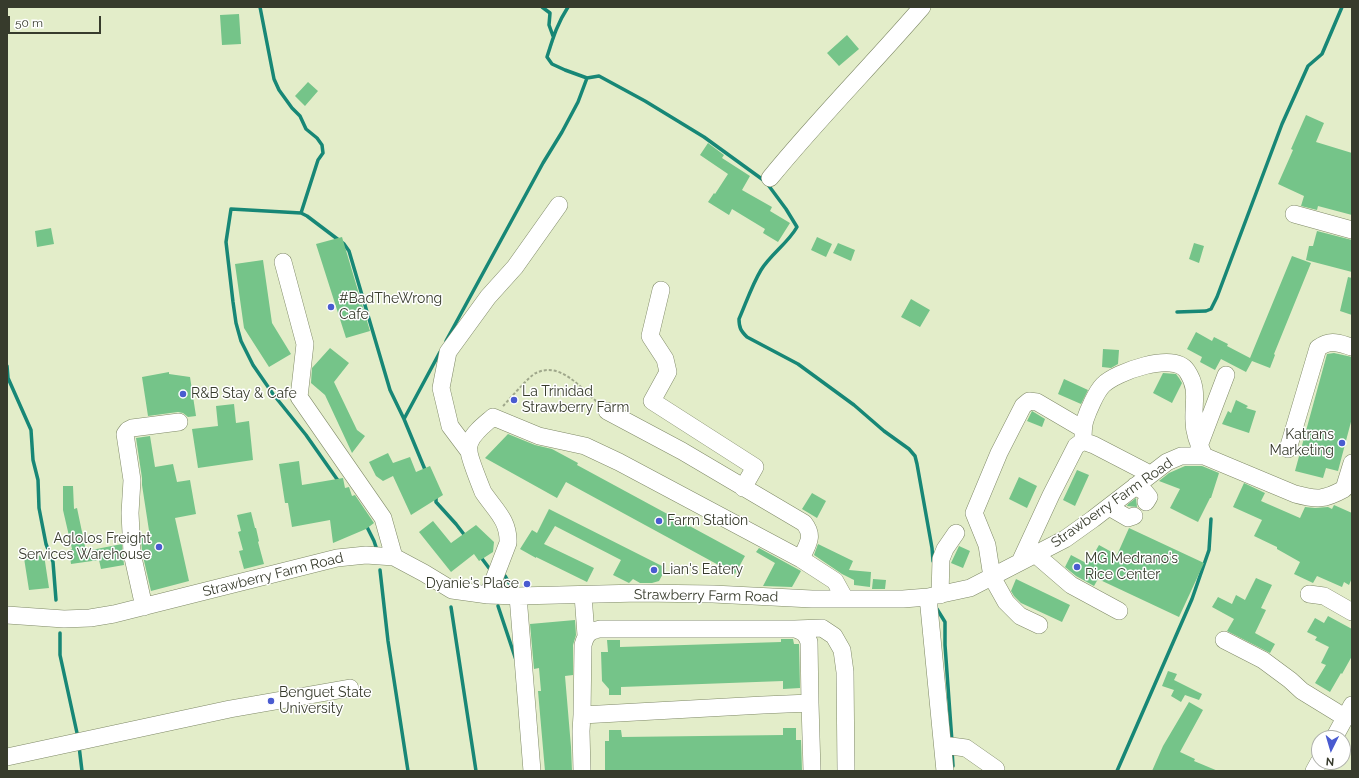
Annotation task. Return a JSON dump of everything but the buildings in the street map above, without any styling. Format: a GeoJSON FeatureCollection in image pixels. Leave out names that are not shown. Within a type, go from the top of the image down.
{"type":"FeatureCollection","features":[{"type":"Feature","properties":{"kind":"street"},"geometry":{"type":"LineString","coordinates":[[770,178],[808,133],[922,7]]}},
{"type":"Feature","properties":{"kind":"street"},"geometry":{"type":"LineString","coordinates":[[488,595],[508,543],[509,535],[507,526],[500,513],[482,490],[468,450],[450,426],[441,388],[448,352],[488,297],[515,268],[559,205]]}},
{"type":"Feature","properties":{"kind":"street"},"geometry":{"type":"LineString","coordinates":[[1294,214],[1352,230]]}},
{"type":"Feature","properties":{"kind":"street"},"geometry":{"type":"LineString","coordinates":[[284,262],[305,344],[299,397],[383,518],[394,557]]}},
{"type":"Feature","properties":{"kind":"street"},"geometry":{"type":"LineString","coordinates":[[661,290],[650,336],[665,359],[668,372],[652,401],[755,467],[743,488]]}},
{"type":"Feature","properties":{"kind":"street"},"geometry":{"type":"LineString","coordinates":[[1288,449],[1318,348],[1326,343],[1337,342],[1352,347]]}},
{"type":"Feature","properties":{"kind":"street"},"geometry":{"type":"LineString","coordinates":[[1020,562],[1051,495],[1083,435],[1085,420],[1097,393],[1103,385],[1130,370],[1158,363],[1176,363],[1186,370],[1194,388],[1194,421],[1196,438],[1202,451]]}},
{"type":"Feature","properties":{"kind":"street"},"geometry":{"type":"LineString","coordinates":[[1202,451],[1226,375]]}},
{"type":"Feature","properties":{"kind":"street"},"geometry":{"type":"LineString","coordinates":[[1039,625],[1020,616],[1006,602],[992,577],[987,546],[974,513],[999,453],[1024,406],[1029,401],[1037,402],[1083,435],[1094,445],[1150,474]]}},
{"type":"Feature","properties":{"kind":"street"},"geometry":{"type":"LineString","coordinates":[[607,410],[682,451],[804,523],[810,533],[810,538],[801,559]]}},
{"type":"Feature","properties":{"kind":"street"},"geometry":{"type":"LineString","coordinates":[[468,450],[474,434],[493,417],[539,436],[585,446],[619,462],[801,559],[835,581],[845,599]]}},
{"type":"Feature","properties":{"kind":"street"},"geometry":{"type":"LineString","coordinates":[[144,607],[132,553],[130,513],[132,480],[125,434],[132,428],[179,422]]}},
{"type":"Feature","properties":{"kind":"street","name":"Strawberry Farm Road"},"geometry":{"type":"LineString","coordinates":[[7,615],[90,618],[114,614],[337,558],[366,555],[394,557],[452,590],[488,595],[712,594],[809,599],[903,599],[934,596],[970,588],[1065,539],[1150,474],[1168,462],[1181,456],[1202,451],[1295,494],[1310,498],[1331,497],[1344,489],[1352,463]]}},
{"type":"Feature","properties":{"kind":"street"},"geometry":{"type":"LineString","coordinates":[[1135,486],[1145,492],[1149,497],[1146,502]]}},
{"type":"Feature","properties":{"kind":"street"},"geometry":{"type":"LineString","coordinates":[[1109,506],[1128,518],[1134,516]]}},
{"type":"Feature","properties":{"kind":"street"},"geometry":{"type":"LineString","coordinates":[[945,771],[949,746],[934,596],[941,560],[945,550],[956,533]]}},
{"type":"Feature","properties":{"kind":"street"},"geometry":{"type":"LineString","coordinates":[[1035,554],[1071,585],[1119,611]]}},
{"type":"Feature","properties":{"kind":"street"},"geometry":{"type":"LineString","coordinates":[[1309,594],[1324,596],[1352,612]]}},
{"type":"Feature","properties":{"kind":"street"},"geometry":{"type":"LineString","coordinates":[[583,595],[586,636]]}},
{"type":"Feature","properties":{"kind":"street"},"geometry":{"type":"LineString","coordinates":[[518,596],[532,771]]}},
{"type":"Feature","properties":{"kind":"street"},"geometry":{"type":"LineString","coordinates":[[582,771],[581,731],[583,644],[586,636],[592,630],[822,628],[834,636],[842,650],[845,672],[846,771]]}},
{"type":"Feature","properties":{"kind":"street"},"geometry":{"type":"LineString","coordinates":[[795,629],[803,631],[807,635],[809,642],[812,771]]}},
{"type":"Feature","properties":{"kind":"street"},"geometry":{"type":"LineString","coordinates":[[1224,640],[1263,660],[1302,691],[1349,711],[1338,730]]}},
{"type":"Feature","properties":{"kind":"street"},"geometry":{"type":"LineString","coordinates":[[7,756],[230,709],[350,688]]}},
{"type":"Feature","properties":{"kind":"street"},"geometry":{"type":"LineString","coordinates":[[582,715],[763,704],[810,703]]}},
{"type":"Feature","properties":{"kind":"street"},"geometry":{"type":"LineString","coordinates":[[949,746],[966,748],[996,769]]}},
{"type":"Feature","properties":{"kind":"path"},"geometry":{"type":"LineString","coordinates":[[493,417],[535,373],[545,371],[557,371],[564,374],[607,410]]}},
{"type":"Feature","properties":{"kind":"waterway"},"geometry":{"type":"LineString","coordinates":[[260,7],[274,79],[279,90],[300,116],[306,129],[317,138],[322,145],[323,153],[318,160],[301,213]]}},
{"type":"Feature","properties":{"kind":"waterway"},"geometry":{"type":"LineString","coordinates":[[542,7],[550,13],[549,25],[553,36]]}},
{"type":"Feature","properties":{"kind":"waterway"},"geometry":{"type":"LineString","coordinates":[[568,7],[558,25],[547,57],[552,64],[587,78],[599,76],[645,101],[704,137],[766,182],[786,209],[797,227],[761,270],[739,319],[739,325],[747,337],[798,364],[854,405],[884,431],[909,449],[915,456],[932,548],[933,561]]}},
{"type":"Feature","properties":{"kind":"waterway"},"geometry":{"type":"LineString","coordinates":[[1177,312],[1206,311],[1211,309],[1217,297],[1282,124],[1308,66],[1322,54],[1342,7]]}},
{"type":"Feature","properties":{"kind":"waterway"},"geometry":{"type":"LineString","coordinates":[[446,341],[543,163],[562,132],[578,102],[587,78]]}},
{"type":"Feature","properties":{"kind":"waterway"},"geometry":{"type":"LineString","coordinates":[[339,482],[306,435],[273,394],[253,365],[241,341],[236,323],[226,242],[231,209],[301,213],[344,244],[349,251],[390,390],[426,472]]}},
{"type":"Feature","properties":{"kind":"waterway"},"geometry":{"type":"LineString","coordinates":[[404,419],[440,352]]}},
{"type":"Feature","properties":{"kind":"waterway"},"geometry":{"type":"LineString","coordinates":[[7,366],[8,378],[31,430],[33,460],[38,480],[39,508],[46,544],[53,562],[56,600]]}},
{"type":"Feature","properties":{"kind":"waterway"},"geometry":{"type":"LineString","coordinates":[[436,496],[436,502],[466,537]]}},
{"type":"Feature","properties":{"kind":"waterway"},"geometry":{"type":"LineString","coordinates":[[1117,771],[1192,599],[1209,550],[1211,519]]}},
{"type":"Feature","properties":{"kind":"waterway"},"geometry":{"type":"LineString","coordinates":[[366,525],[377,550]]}},
{"type":"Feature","properties":{"kind":"waterway"},"geometry":{"type":"LineString","coordinates":[[480,556],[492,572]]}},
{"type":"Feature","properties":{"kind":"waterway"},"geometry":{"type":"LineString","coordinates":[[380,570],[388,641],[408,771]]}},
{"type":"Feature","properties":{"kind":"waterway"},"geometry":{"type":"LineString","coordinates":[[505,576],[512,588]]}},
{"type":"Feature","properties":{"kind":"waterway"},"geometry":{"type":"LineString","coordinates":[[498,606],[516,660]]}},
{"type":"Feature","properties":{"kind":"waterway"},"geometry":{"type":"LineString","coordinates":[[451,607],[476,771]]}},
{"type":"Feature","properties":{"kind":"waterway"},"geometry":{"type":"LineString","coordinates":[[937,609],[945,622],[945,645],[952,742]]}},
{"type":"Feature","properties":{"kind":"waterway"},"geometry":{"type":"LineString","coordinates":[[60,633],[60,655],[77,733]]}},
{"type":"Feature","properties":{"kind":"waterway"},"geometry":{"type":"LineString","coordinates":[[79,746],[82,771]]}},
{"type":"Feature","properties":{"kind":"waterway"},"geometry":{"type":"LineString","coordinates":[[952,750],[953,766]]}},
{"type":"Feature","properties":{"kind":"place","name":"#BadTheWrong Cafe"},"geometry":{"type":"Point","coordinates":[331,307]}},
{"type":"Feature","properties":{"kind":"place","name":"R&B Stay & Cafe"},"geometry":{"type":"Point","coordinates":[183,394]}},
{"type":"Feature","properties":{"kind":"place","name":"La Trinidad Strawberry Farm"},"geometry":{"type":"Point","coordinates":[514,400]}},
{"type":"Feature","properties":{"kind":"place","name":"Katrans Marketing"},"geometry":{"type":"Point","coordinates":[1342,443]}},
{"type":"Feature","properties":{"kind":"place","name":"Farm Station"},"geometry":{"type":"Point","coordinates":[659,521]}},
{"type":"Feature","properties":{"kind":"place","name":"Aglolos Freight Services Warehouse"},"geometry":{"type":"Point","coordinates":[159,547]}},
{"type":"Feature","properties":{"kind":"place","name":"MG Medrano's Rice Center"},"geometry":{"type":"Point","coordinates":[1077,567]}},
{"type":"Feature","properties":{"kind":"place","name":"Lian's Eatery"},"geometry":{"type":"Point","coordinates":[654,570]}},
{"type":"Feature","properties":{"kind":"place","name":"Dyanie's Place"},"geometry":{"type":"Point","coordinates":[527,584]}},
{"type":"Feature","properties":{"kind":"place","name":"Benguet State University"},"geometry":{"type":"Point","coordinates":[271,701]}}]}
